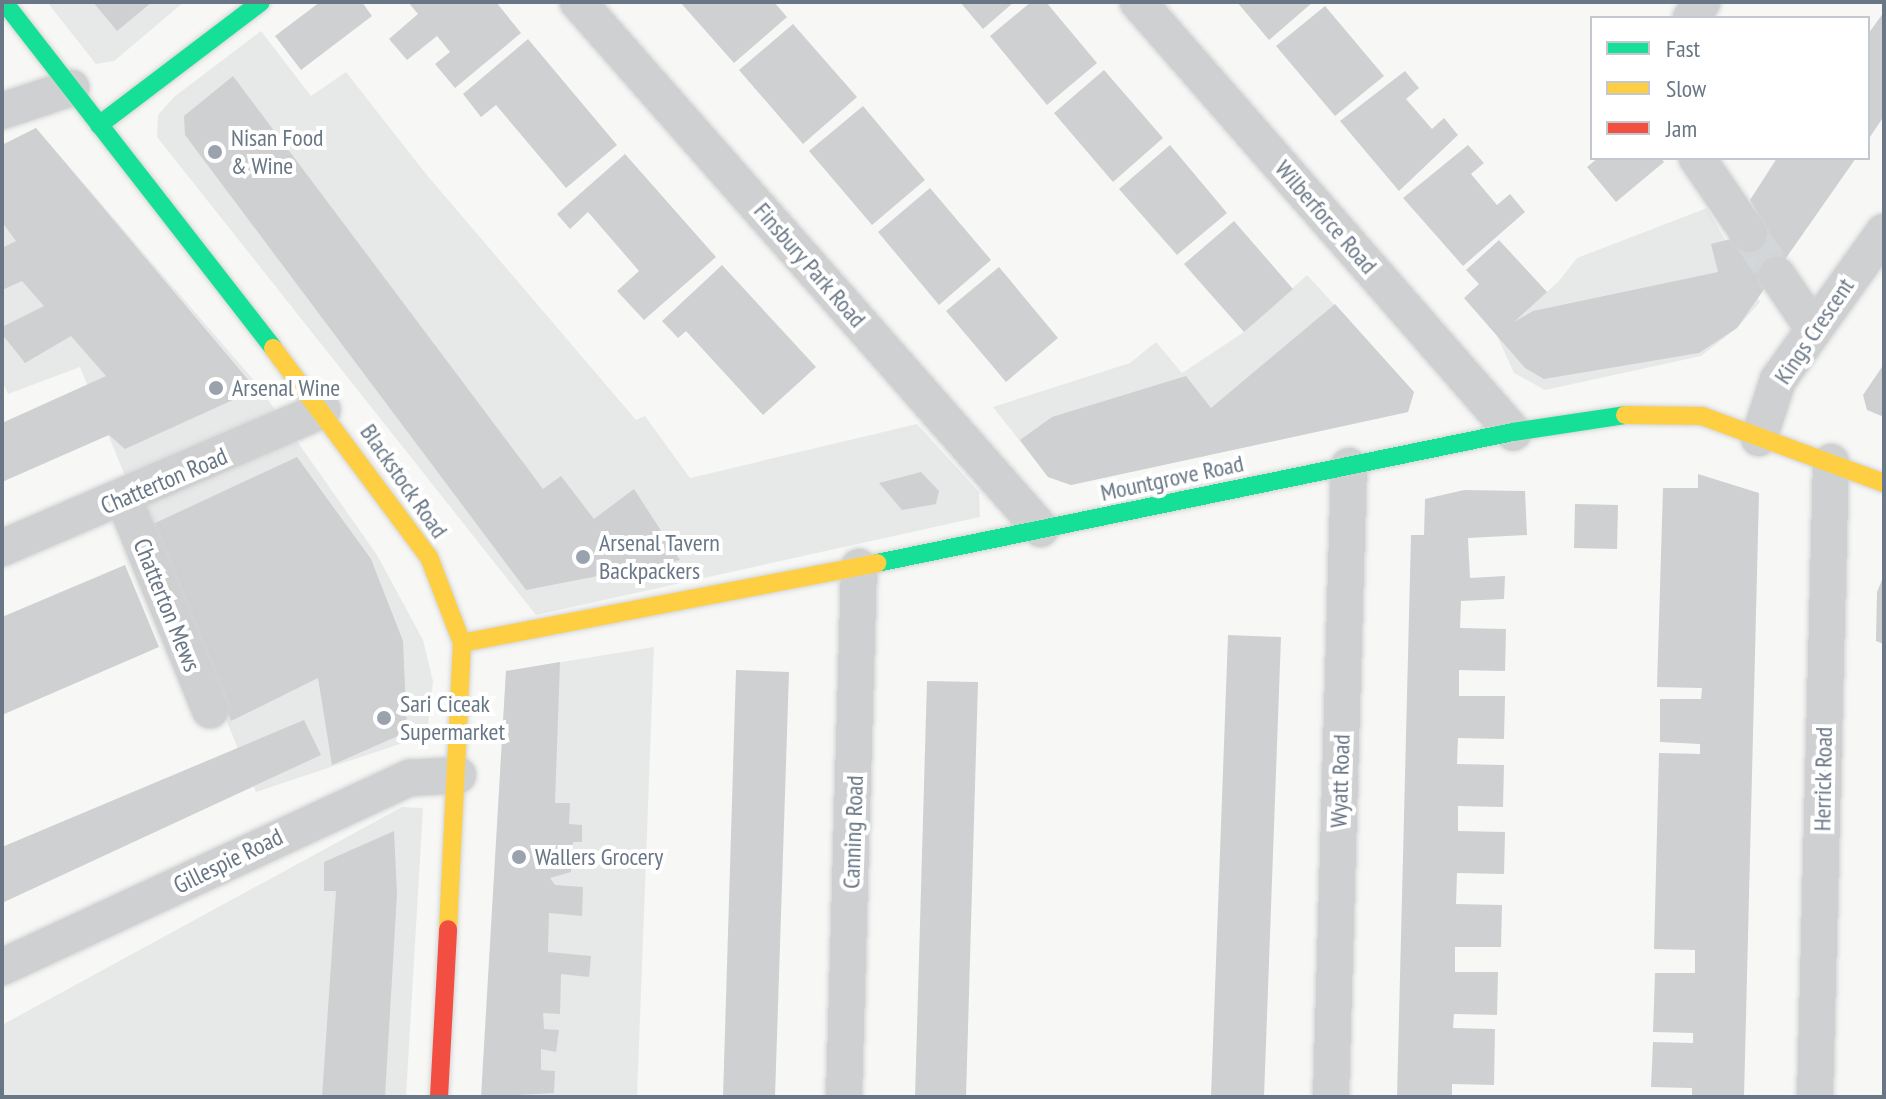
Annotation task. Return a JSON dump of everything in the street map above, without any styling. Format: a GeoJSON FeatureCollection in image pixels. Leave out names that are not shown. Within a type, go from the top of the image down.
{"type":"FeatureCollection","features":[{"type":"Feature","properties":{"kind":"main road","name":"Blackstock Road"},"geometry":{"type":"LineString","coordinates":[[4,2],[158,206],[323,410],[429,557],[462,643],[458,775],[439,1097]]}},
{"type":"Feature","properties":{"kind":"main road"},"geometry":{"type":"LineString","coordinates":[[99,125],[261,2]]}},
{"type":"Feature","properties":{"kind":"main road","name":"Mountgrove Road"},"geometry":{"type":"LineString","coordinates":[[462,643],[859,567],[1513,432],[1673,411],[1702,416],[1884,483]]}},
{"type":"Feature","properties":{"kind":"street","name":"Finsbury Park Road"},"geometry":{"type":"LineString","coordinates":[[578,2],[1041,529]]}},
{"type":"Feature","properties":{"kind":"street","name":"Wilberforce Road"},"geometry":{"type":"LineString","coordinates":[[1138,2],[1513,432]]}},
{"type":"Feature","properties":{"kind":"street"},"geometry":{"type":"LineString","coordinates":[[2,111],[71,88]]}},
{"type":"Feature","properties":{"kind":"street"},"geometry":{"type":"LineString","coordinates":[[1698,160],[1749,234]]}},
{"type":"Feature","properties":{"kind":"street","name":"Kings Crescent"},"geometry":{"type":"LineString","coordinates":[[1759,438],[1778,380],[1884,232]]}},
{"type":"Feature","properties":{"kind":"street"},"geometry":{"type":"LineString","coordinates":[[1777,275],[1813,328]]}},
{"type":"Feature","properties":{"kind":"street","name":"Chatterton Road"},"geometry":{"type":"LineString","coordinates":[[2,548],[124,499],[323,410]]}},
{"type":"Feature","properties":{"kind":"street","name":"Herrick Road"},"geometry":{"type":"LineString","coordinates":[[1815,1097],[1831,462]]}},
{"type":"Feature","properties":{"kind":"street","name":"Wyatt Road"},"geometry":{"type":"LineString","coordinates":[[1331,1097],[1349,466]]}},
{"type":"Feature","properties":{"kind":"street","name":"Chatterton Mews"},"geometry":{"type":"LineString","coordinates":[[124,499],[210,710]]}},
{"type":"Feature","properties":{"kind":"street","name":"Canning Road"},"geometry":{"type":"LineString","coordinates":[[844,1097],[859,567]]}},
{"type":"Feature","properties":{"kind":"street","name":"Gillespie Road"},"geometry":{"type":"LineString","coordinates":[[2,967],[410,778],[458,775]]}},
{"type":"Feature","properties":{"kind":"shaded area"},"geometry":{"type":"Polygon","coordinates":[[[47,2],[184,2],[114,61],[96,64],[47,2]]]}},
{"type":"Feature","properties":{"kind":"shaded area"},"geometry":{"type":"Polygon","coordinates":[[[261,31],[311,96],[346,72],[426,174],[636,420],[645,416],[690,478],[917,424],[979,492],[980,517],[536,615],[157,137],[158,115],[174,97],[261,31]]]}},
{"type":"Feature","properties":{"kind":"shaded area"},"geometry":{"type":"Polygon","coordinates":[[[36,128],[257,384],[377,555],[423,640],[433,681],[427,735],[256,792],[80,367],[8,394],[2,381],[2,145],[36,128]]]}},
{"type":"Feature","properties":{"kind":"shaded area"},"geometry":{"type":"Polygon","coordinates":[[[1707,208],[1760,302],[1737,328],[1701,356],[1545,390],[1514,373],[1497,336],[1559,281],[1577,258],[1707,208]]]}},
{"type":"Feature","properties":{"kind":"shaded area"},"geometry":{"type":"Polygon","coordinates":[[[1307,275],[1414,392],[1408,412],[1071,485],[1048,477],[993,407],[1130,363],[1156,342],[1182,373],[1244,332],[1307,275]]]}},
{"type":"Feature","properties":{"kind":"shaded area"},"geometry":{"type":"Polygon","coordinates":[[[654,647],[637,1097],[482,1097],[506,671],[654,647]]]}},
{"type":"Feature","properties":{"kind":"shaded area"},"geometry":{"type":"Polygon","coordinates":[[[402,807],[423,808],[406,1097],[2,1097],[2,1025],[402,807]]]}},
{"type":"Feature","properties":{"kind":"building"},"geometry":{"type":"Polygon","coordinates":[[[93,2],[152,2],[117,31],[93,2]]]}},
{"type":"Feature","properties":{"kind":"building"},"geometry":{"type":"Polygon","coordinates":[[[320,2],[362,2],[372,16],[301,70],[275,36],[320,2]]]}},
{"type":"Feature","properties":{"kind":"building"},"geometry":{"type":"Polygon","coordinates":[[[408,2],[496,2],[521,33],[455,88],[435,64],[450,52],[437,36],[407,60],[389,39],[418,14],[408,2]]]}},
{"type":"Feature","properties":{"kind":"building"},"geometry":{"type":"Polygon","coordinates":[[[680,2],[774,2],[787,17],[734,63],[680,2]]]}},
{"type":"Feature","properties":{"kind":"building"},"geometry":{"type":"Polygon","coordinates":[[[960,2],[1014,2],[983,29],[960,2]]]}},
{"type":"Feature","properties":{"kind":"building"},"geometry":{"type":"Polygon","coordinates":[[[1031,2],[1046,2],[1097,63],[1047,105],[990,36],[1031,2]]]}},
{"type":"Feature","properties":{"kind":"building"},"geometry":{"type":"Polygon","coordinates":[[[1237,2],[1313,2],[1269,40],[1237,2]]]}},
{"type":"Feature","properties":{"kind":"building"},"geometry":{"type":"Polygon","coordinates":[[[1325,6],[1384,76],[1335,116],[1276,46],[1325,6]]]}},
{"type":"Feature","properties":{"kind":"building"},"geometry":{"type":"Polygon","coordinates":[[[1884,12],[1884,116],[1870,137],[1870,31],[1884,12]]]}},
{"type":"Feature","properties":{"kind":"building"},"geometry":{"type":"Polygon","coordinates":[[[793,24],[857,97],[803,144],[739,70],[793,24]]]}},
{"type":"Feature","properties":{"kind":"building"},"geometry":{"type":"Polygon","coordinates":[[[528,39],[617,145],[566,188],[496,105],[481,117],[463,94],[528,39]]]}},
{"type":"Feature","properties":{"kind":"building"},"geometry":{"type":"Polygon","coordinates":[[[1104,70],[1163,138],[1113,182],[1054,113],[1104,70]]]}},
{"type":"Feature","properties":{"kind":"building"},"geometry":{"type":"Polygon","coordinates":[[[1405,71],[1419,88],[1406,99],[1432,129],[1444,118],[1458,135],[1399,191],[1340,121],[1405,71]]]}},
{"type":"Feature","properties":{"kind":"building"},"geometry":{"type":"Polygon","coordinates":[[[233,76],[543,489],[561,476],[594,519],[634,489],[680,560],[526,590],[185,135],[184,116],[233,76]]]}},
{"type":"Feature","properties":{"kind":"building"},"geometry":{"type":"Polygon","coordinates":[[[863,106],[925,180],[872,225],[809,151],[863,106]]]}},
{"type":"Feature","properties":{"kind":"building"},"geometry":{"type":"Polygon","coordinates":[[[36,128],[250,382],[246,394],[125,449],[109,435],[2,482],[2,423],[106,376],[71,336],[25,363],[2,334],[2,327],[44,306],[22,281],[2,290],[2,248],[16,241],[2,222],[2,145],[36,128]]]}},
{"type":"Feature","properties":{"kind":"building"},"geometry":{"type":"Polygon","coordinates":[[[1170,145],[1227,213],[1177,255],[1119,189],[1170,145]]]}},
{"type":"Feature","properties":{"kind":"building"},"geometry":{"type":"Polygon","coordinates":[[[1468,145],[1484,163],[1471,174],[1497,205],[1510,194],[1525,212],[1463,266],[1403,198],[1468,145]]]}},
{"type":"Feature","properties":{"kind":"building"},"geometry":{"type":"Polygon","coordinates":[[[625,154],[716,257],[644,320],[617,291],[639,271],[588,212],[570,229],[557,214],[625,154]]]}},
{"type":"Feature","properties":{"kind":"building"},"geometry":{"type":"Polygon","coordinates":[[[1596,160],[1664,162],[1616,202],[1587,167],[1596,160]]]}},
{"type":"Feature","properties":{"kind":"building"},"geometry":{"type":"Polygon","coordinates":[[[1776,160],[1855,160],[1737,328],[1699,353],[1544,379],[1525,368],[1464,298],[1479,284],[1466,270],[1499,240],[1547,292],[1514,322],[1533,311],[1718,272],[1711,244],[1766,230],[1750,200],[1776,160]]]}},
{"type":"Feature","properties":{"kind":"building"},"geometry":{"type":"Polygon","coordinates":[[[930,188],[991,260],[939,305],[878,232],[930,188]]]}},
{"type":"Feature","properties":{"kind":"building"},"geometry":{"type":"Polygon","coordinates":[[[1234,221],[1293,289],[1244,332],[1184,264],[1234,221]]]}},
{"type":"Feature","properties":{"kind":"building"},"geometry":{"type":"Polygon","coordinates":[[[722,265],[816,367],[763,415],[686,331],[678,338],[662,321],[722,265]]]}},
{"type":"Feature","properties":{"kind":"building"},"geometry":{"type":"Polygon","coordinates":[[[999,267],[1058,338],[1006,382],[946,311],[999,267]]]}},
{"type":"Feature","properties":{"kind":"building"},"geometry":{"type":"Polygon","coordinates":[[[1335,304],[1414,392],[1408,412],[1071,485],[1048,477],[1020,440],[1052,417],[1186,376],[1211,408],[1335,304]]]}},
{"type":"Feature","properties":{"kind":"building"},"geometry":{"type":"Polygon","coordinates":[[[1884,364],[1884,417],[1867,410],[1863,395],[1884,364]]]}},
{"type":"Feature","properties":{"kind":"building"},"geometry":{"type":"Polygon","coordinates":[[[297,457],[371,559],[403,641],[407,732],[332,765],[318,678],[231,721],[153,524],[297,457]]]}},
{"type":"Feature","properties":{"kind":"building"},"geometry":{"type":"Polygon","coordinates":[[[921,472],[939,491],[936,504],[902,510],[879,483],[921,472]]]}},
{"type":"Feature","properties":{"kind":"building"},"geometry":{"type":"Polygon","coordinates":[[[1698,474],[1759,493],[1744,1097],[1692,1097],[1692,1088],[1651,1087],[1653,1042],[1693,1043],[1693,1033],[1653,1032],[1655,973],[1695,973],[1695,950],[1654,949],[1659,753],[1700,754],[1700,744],[1660,742],[1660,699],[1701,699],[1702,688],[1657,687],[1663,488],[1698,488],[1698,474]]]}},
{"type":"Feature","properties":{"kind":"building"},"geometry":{"type":"Polygon","coordinates":[[[1464,490],[1525,491],[1527,535],[1468,538],[1470,578],[1505,576],[1504,599],[1461,601],[1460,628],[1506,629],[1505,671],[1459,670],[1459,696],[1505,696],[1504,739],[1458,738],[1457,764],[1504,765],[1503,807],[1458,806],[1458,831],[1505,832],[1504,874],[1457,873],[1456,904],[1502,905],[1501,947],[1455,947],[1455,972],[1498,972],[1497,1015],[1454,1014],[1453,1028],[1495,1029],[1494,1085],[1452,1084],[1452,1097],[1397,1097],[1411,535],[1424,535],[1425,499],[1464,490]]]}},
{"type":"Feature","properties":{"kind":"building"},"geometry":{"type":"Polygon","coordinates":[[[1575,504],[1618,505],[1617,549],[1574,548],[1575,504]]]}},
{"type":"Feature","properties":{"kind":"building"},"geometry":{"type":"Polygon","coordinates":[[[125,565],[159,647],[2,715],[2,617],[125,565]]]}},
{"type":"Feature","properties":{"kind":"building"},"geometry":{"type":"Polygon","coordinates":[[[1884,575],[1884,644],[1876,641],[1877,592],[1884,575]]]}},
{"type":"Feature","properties":{"kind":"building"},"geometry":{"type":"Polygon","coordinates":[[[1228,635],[1281,637],[1264,1097],[1211,1097],[1228,635]]]}},
{"type":"Feature","properties":{"kind":"building"},"geometry":{"type":"Polygon","coordinates":[[[560,662],[555,803],[570,803],[569,824],[582,825],[582,842],[573,842],[571,872],[550,878],[555,885],[583,887],[582,916],[549,913],[548,952],[591,956],[589,977],[561,974],[560,1014],[543,1013],[544,1029],[559,1030],[556,1052],[541,1049],[541,1070],[555,1071],[554,1093],[481,1097],[506,671],[560,662]]]}},
{"type":"Feature","properties":{"kind":"building"},"geometry":{"type":"Polygon","coordinates":[[[736,670],[789,672],[775,1097],[723,1097],[736,670]]]}},
{"type":"Feature","properties":{"kind":"building"},"geometry":{"type":"Polygon","coordinates":[[[927,681],[978,682],[966,1097],[915,1097],[927,681]]]}},
{"type":"Feature","properties":{"kind":"building"},"geometry":{"type":"Polygon","coordinates":[[[304,720],[321,755],[2,903],[2,847],[304,720]]]}},
{"type":"Feature","properties":{"kind":"building"},"geometry":{"type":"Polygon","coordinates":[[[394,831],[397,894],[385,1097],[322,1097],[336,891],[324,891],[324,862],[394,831]]]}},
{"type":"Feature","properties":{"kind":"tunnel"},"geometry":{"type":"LineString","coordinates":[[1749,234],[1777,275]]}},
{"type":"Feature","properties":{"kind":"traffic: fast"},"geometry":{"type":"LineString","coordinates":[[4,2],[273,348]]}},
{"type":"Feature","properties":{"kind":"traffic: fast"},"geometry":{"type":"LineString","coordinates":[[99,125],[261,2]]}},
{"type":"Feature","properties":{"kind":"traffic: fast"},"geometry":{"type":"LineString","coordinates":[[877,563],[1513,432],[1625,415]]}},
{"type":"Feature","properties":{"kind":"traffic: slow"},"geometry":{"type":"LineString","coordinates":[[273,348],[429,557],[462,643],[448,929]]}},
{"type":"Feature","properties":{"kind":"traffic: slow"},"geometry":{"type":"LineString","coordinates":[[1625,415],[1702,416],[1884,483]]}},
{"type":"Feature","properties":{"kind":"traffic: slow"},"geometry":{"type":"LineString","coordinates":[[462,643],[877,563]]}},
{"type":"Feature","properties":{"kind":"traffic: jam"},"geometry":{"type":"LineString","coordinates":[[439,1097],[448,929]]}},
{"type":"Feature","properties":{"kind":"place","name":"Nisan Food & Wine"},"geometry":{"type":"Point","coordinates":[215,152]}},
{"type":"Feature","properties":{"kind":"place","name":"Arsenal Wine"},"geometry":{"type":"Point","coordinates":[216,388]}},
{"type":"Feature","properties":{"kind":"place","name":"Arsenal Tavern Backpackers"},"geometry":{"type":"Point","coordinates":[583,557]}},
{"type":"Feature","properties":{"kind":"place","name":"Sari Ciceak Supermarket"},"geometry":{"type":"Point","coordinates":[384,718]}},
{"type":"Feature","properties":{"kind":"place","name":"Wallers Grocery"},"geometry":{"type":"Point","coordinates":[519,857]}}]}
